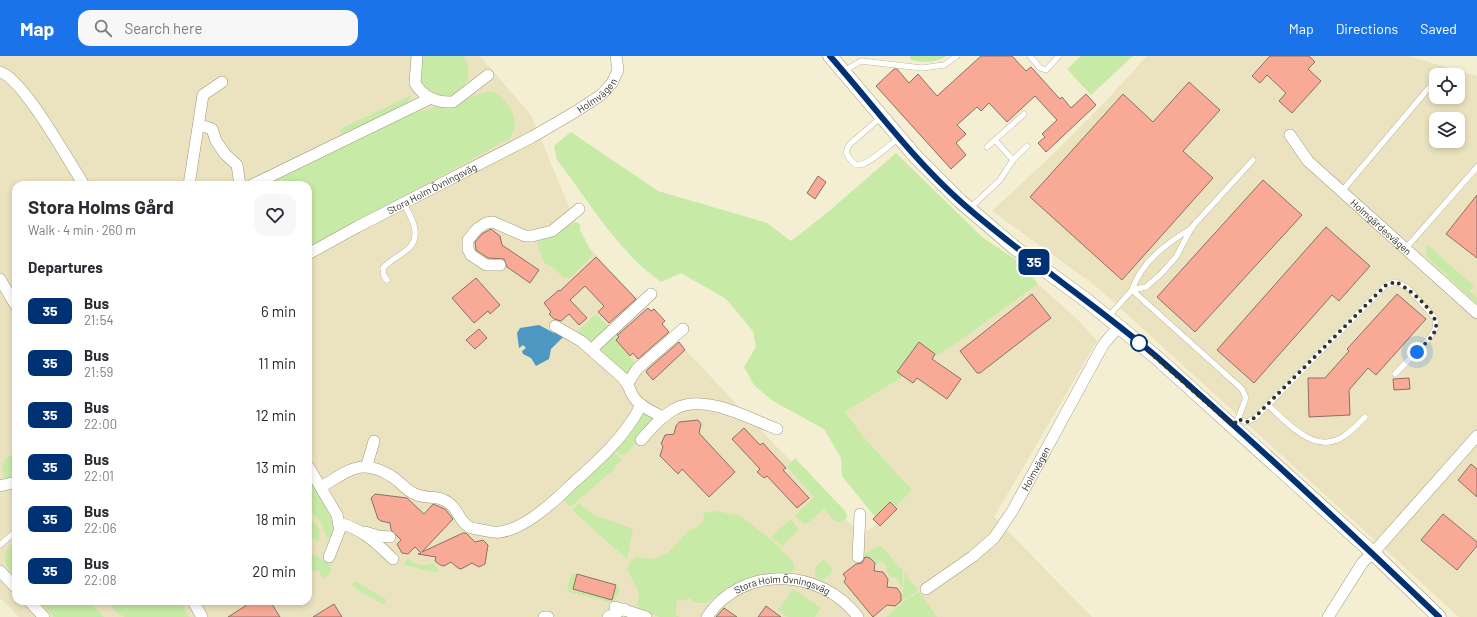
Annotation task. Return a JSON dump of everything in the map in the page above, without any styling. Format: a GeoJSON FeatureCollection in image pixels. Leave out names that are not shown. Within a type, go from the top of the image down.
{"type":"FeatureCollection","features":[{"type":"Feature","properties":{"kind":"street"},"geometry":{"type":"LineString","coordinates":[[417,56],[415,83],[419,90],[440,102],[453,102],[488,75]]}},
{"type":"Feature","properties":{"kind":"street","name":"Holmvägen"},"geometry":{"type":"LineString","coordinates":[[556,122],[607,90],[616,77],[618,61],[616,56]]}},
{"type":"Feature","properties":{"kind":"street"},"geometry":{"type":"LineString","coordinates":[[830,56],[899,138],[939,181],[969,209],[1015,248],[1113,322],[1235,422],[1439,617]]}},
{"type":"Feature","properties":{"kind":"street"},"geometry":{"type":"LineString","coordinates":[[0,72],[12,79],[30,99],[81,181]]}},
{"type":"Feature","properties":{"kind":"street"},"geometry":{"type":"LineString","coordinates":[[190,181],[200,125],[203,95],[222,82]]}},
{"type":"Feature","properties":{"kind":"street"},"geometry":{"type":"LineString","coordinates":[[260,181],[431,98]]}},
{"type":"Feature","properties":{"kind":"street","name":"Stora Holm Övningsväg"},"geometry":{"type":"LineString","coordinates":[[312,252],[532,137],[556,122]]}},
{"type":"Feature","properties":{"kind":"street"},"geometry":{"type":"LineString","coordinates":[[200,125],[212,129],[216,141],[225,154],[237,165],[239,181]]}},
{"type":"Feature","properties":{"kind":"street","name":"Holmgärdesvägen"},"geometry":{"type":"LineString","coordinates":[[1290,135],[1308,162],[1477,313]]}},
{"type":"Feature","properties":{"kind":"street"},"geometry":{"type":"LineString","coordinates":[[500,265],[486,264],[471,255],[468,249],[468,240],[476,229],[486,223],[493,222],[525,236],[532,236],[552,231],[579,209]]}},
{"type":"Feature","properties":{"kind":"street"},"geometry":{"type":"LineString","coordinates":[[0,279],[12,299]]}},
{"type":"Feature","properties":{"kind":"street"},"geometry":{"type":"LineString","coordinates":[[591,350],[651,294]]}},
{"type":"Feature","properties":{"kind":"street","name":"Holmvägen"},"geometry":{"type":"LineString","coordinates":[[926,589],[972,557],[994,538],[1013,510],[1104,345],[1113,322]]}},
{"type":"Feature","properties":{"kind":"street"},"geometry":{"type":"LineString","coordinates":[[555,326],[572,335],[628,383],[632,395],[641,405],[663,417]]}},
{"type":"Feature","properties":{"kind":"street"},"geometry":{"type":"LineString","coordinates":[[628,383],[637,368],[683,329]]}},
{"type":"Feature","properties":{"kind":"street"},"geometry":{"type":"LineString","coordinates":[[641,440],[663,417],[686,404],[697,402],[708,403],[777,429]]}},
{"type":"Feature","properties":{"kind":"street"},"geometry":{"type":"LineString","coordinates":[[320,487],[345,473],[367,465],[392,476],[414,494],[423,497],[438,497],[448,502],[454,507],[462,522],[468,527],[502,532],[527,520],[559,497],[610,448],[634,419],[641,405]]}},
{"type":"Feature","properties":{"kind":"street"},"geometry":{"type":"LineString","coordinates":[[1328,617],[1363,562],[1373,553],[1477,436]]}},
{"type":"Feature","properties":{"kind":"street"},"geometry":{"type":"LineString","coordinates":[[367,465],[374,441]]}},
{"type":"Feature","properties":{"kind":"street"},"geometry":{"type":"LineString","coordinates":[[312,473],[336,515],[340,529],[329,557]]}},
{"type":"Feature","properties":{"kind":"street"},"geometry":{"type":"LineString","coordinates":[[0,486],[12,483]]}},
{"type":"Feature","properties":{"kind":"street"},"geometry":{"type":"LineString","coordinates":[[858,556],[860,514]]}},
{"type":"Feature","properties":{"kind":"street"},"geometry":{"type":"LineString","coordinates":[[338,523],[350,525],[363,532],[378,536],[390,537]]}},
{"type":"Feature","properties":{"kind":"street"},"geometry":{"type":"LineString","coordinates":[[363,532],[393,559]]}},
{"type":"Feature","properties":{"kind":"street"},"geometry":{"type":"LineString","coordinates":[[0,571],[12,584]]}},
{"type":"Feature","properties":{"kind":"street","name":"Stora Holm Övningsväg"},"geometry":{"type":"LineString","coordinates":[[707,617],[718,603],[742,587],[755,582],[784,578],[798,579],[823,587],[845,602],[858,617]]}},
{"type":"Feature","properties":{"kind":"street"},"geometry":{"type":"LineString","coordinates":[[32,605],[44,617]]}},
{"type":"Feature","properties":{"kind":"street"},"geometry":{"type":"LineString","coordinates":[[195,605],[202,617]]}},
{"type":"Feature","properties":{"kind":"street"},"geometry":{"type":"LineString","coordinates":[[608,617],[620,608],[646,617]]}},
{"type":"Feature","properties":{"kind":"lane"},"geometry":{"type":"LineString","coordinates":[[844,72],[861,61],[922,68],[944,65],[956,56]]}},
{"type":"Feature","properties":{"kind":"lane"},"geometry":{"type":"LineString","coordinates":[[1030,56],[1040,68],[1046,70],[1058,56]]}},
{"type":"Feature","properties":{"kind":"lane"},"geometry":{"type":"LineString","coordinates":[[1342,192],[1428,89]]}},
{"type":"Feature","properties":{"kind":"lane"},"geometry":{"type":"LineString","coordinates":[[987,147],[1024,114]]}},
{"type":"Feature","properties":{"kind":"lane"},"geometry":{"type":"LineString","coordinates":[[882,117],[849,145],[846,152],[854,163],[859,165],[866,162],[899,138]]}},
{"type":"Feature","properties":{"kind":"lane"},"geometry":{"type":"LineString","coordinates":[[995,140],[1012,160]]}},
{"type":"Feature","properties":{"kind":"lane"},"geometry":{"type":"LineString","coordinates":[[969,209],[1000,180],[1012,160],[1027,146]]}},
{"type":"Feature","properties":{"kind":"lane"},"geometry":{"type":"LineString","coordinates":[[1132,290],[1146,287],[1161,274],[1176,257],[1192,228],[1253,160]]}},
{"type":"Feature","properties":{"kind":"lane"},"geometry":{"type":"LineString","coordinates":[[1406,248],[1477,167]]}},
{"type":"Feature","properties":{"kind":"lane"},"geometry":{"type":"LineString","coordinates":[[387,280],[384,276],[383,268],[409,248],[414,238],[414,222],[403,203]]}},
{"type":"Feature","properties":{"kind":"lane"},"geometry":{"type":"LineString","coordinates":[[1113,322],[1132,290],[1135,280],[1156,254],[1165,244],[1192,228]]}},
{"type":"Feature","properties":{"kind":"lane"},"geometry":{"type":"LineString","coordinates":[[1132,290],[1242,389],[1246,398],[1235,422],[1247,422],[1254,418],[1386,285],[1396,282],[1408,288],[1435,318],[1436,328],[1428,340],[1395,374]]}},
{"type":"Feature","properties":{"kind":"lane"},"geometry":{"type":"LineString","coordinates":[[1268,404],[1302,435],[1329,443],[1344,437],[1365,417]]}},
{"type":"Feature","properties":{"kind":"lane"},"geometry":{"type":"LineString","coordinates":[[0,545],[12,534]]}},
{"type":"Feature","properties":{"kind":"shaded area"},"geometry":{"type":"Polygon","coordinates":[[[0,56],[480,56],[531,115],[583,241],[777,447],[820,489],[860,535],[880,523],[867,441],[845,412],[954,345],[1038,284],[1078,320],[1097,341],[994,517],[1092,617],[19,617],[0,598],[0,56]]]}},
{"type":"Feature","properties":{"kind":"shaded area"},"geometry":{"type":"Polygon","coordinates":[[[1147,56],[1408,56],[1449,68],[1429,68],[1429,104],[1465,104],[1465,73],[1477,76],[1477,617],[1459,617],[1097,287],[992,211],[1050,157],[1104,103],[1147,56]]]}},
{"type":"Feature","properties":{"kind":"green space"},"geometry":{"type":"Polygon","coordinates":[[[423,56],[463,56],[468,66],[466,84],[453,95],[445,97],[437,96],[428,91],[421,81],[423,56]]]}},
{"type":"Feature","properties":{"kind":"green space"},"geometry":{"type":"Polygon","coordinates":[[[910,56],[946,56],[934,61],[920,62],[911,60],[910,56]]]}},
{"type":"Feature","properties":{"kind":"green space"},"geometry":{"type":"Polygon","coordinates":[[[1081,56],[1133,56],[1091,95],[1067,69],[1081,56]]]}},
{"type":"Feature","properties":{"kind":"green space"},"geometry":{"type":"Polygon","coordinates":[[[491,91],[507,104],[513,114],[515,126],[509,139],[312,246],[312,181],[271,181],[407,115],[435,107],[454,107],[473,96],[491,91]]]}},
{"type":"Feature","properties":{"kind":"green space"},"geometry":{"type":"Polygon","coordinates":[[[412,95],[406,105],[344,135],[340,133],[342,128],[412,95]]]}},
{"type":"Feature","properties":{"kind":"green space"},"geometry":{"type":"Polygon","coordinates":[[[571,132],[658,191],[767,223],[791,241],[828,212],[896,153],[982,237],[1022,264],[1038,284],[954,345],[845,412],[867,441],[912,490],[880,523],[842,476],[841,458],[824,429],[773,401],[754,385],[744,367],[756,347],[753,331],[726,299],[681,273],[661,282],[630,255],[604,225],[557,160],[554,146],[571,132]]]}},
{"type":"Feature","properties":{"kind":"green space"},"geometry":{"type":"Polygon","coordinates":[[[576,222],[580,224],[580,230],[593,255],[570,278],[564,278],[551,266],[544,263],[537,242],[576,222]]]}},
{"type":"Feature","properties":{"kind":"green space"},"geometry":{"type":"Polygon","coordinates":[[[1430,244],[1430,247],[1474,286],[1469,291],[1477,298],[1477,304],[1427,257],[1426,247],[1430,244]]]}},
{"type":"Feature","properties":{"kind":"green space"},"geometry":{"type":"Polygon","coordinates":[[[596,314],[609,327],[592,342],[587,342],[579,335],[578,331],[596,314]]]}},
{"type":"Feature","properties":{"kind":"green space"},"geometry":{"type":"Polygon","coordinates":[[[625,322],[629,325],[617,335],[619,337],[616,340],[635,363],[628,377],[599,350],[625,322]]]}},
{"type":"Feature","properties":{"kind":"green space"},"geometry":{"type":"Polygon","coordinates":[[[644,411],[655,418],[628,452],[621,455],[614,449],[644,411]]]}},
{"type":"Feature","properties":{"kind":"green space"},"geometry":{"type":"Polygon","coordinates":[[[613,451],[622,459],[612,471],[570,507],[563,498],[613,451]]]}},
{"type":"Feature","properties":{"kind":"green space"},"geometry":{"type":"Polygon","coordinates":[[[12,455],[12,481],[6,483],[2,467],[5,459],[12,455]]]}},
{"type":"Feature","properties":{"kind":"green space"},"geometry":{"type":"Polygon","coordinates":[[[795,458],[846,512],[847,517],[843,521],[836,522],[824,509],[805,525],[795,516],[814,497],[787,467],[795,458]]]}},
{"type":"Feature","properties":{"kind":"green space"},"geometry":{"type":"Polygon","coordinates":[[[312,483],[331,518],[333,527],[332,534],[327,539],[321,522],[312,513],[312,483]]]}},
{"type":"Feature","properties":{"kind":"green space"},"geometry":{"type":"Polygon","coordinates":[[[579,503],[592,514],[633,529],[627,559],[572,510],[579,503]]]}},
{"type":"Feature","properties":{"kind":"green space"},"geometry":{"type":"Polygon","coordinates":[[[717,511],[741,516],[781,548],[780,550],[792,560],[795,569],[790,572],[761,574],[742,581],[706,603],[696,603],[689,598],[687,601],[679,599],[677,601],[675,614],[680,617],[660,617],[640,611],[637,605],[638,592],[628,570],[630,563],[636,557],[655,559],[669,552],[686,533],[703,522],[704,513],[717,511]]]}},
{"type":"Feature","properties":{"kind":"green space"},"geometry":{"type":"Polygon","coordinates":[[[791,519],[799,530],[782,546],[771,537],[791,519]]]}},
{"type":"Feature","properties":{"kind":"green space"},"geometry":{"type":"Polygon","coordinates":[[[312,521],[320,529],[319,542],[312,538],[312,521]]]}},
{"type":"Feature","properties":{"kind":"green space"},"geometry":{"type":"Polygon","coordinates":[[[12,544],[12,574],[5,559],[7,549],[12,544]]]}},
{"type":"Feature","properties":{"kind":"green space"},"geometry":{"type":"Polygon","coordinates":[[[880,545],[903,571],[902,589],[897,578],[892,578],[886,571],[887,567],[883,562],[875,563],[870,558],[864,557],[865,554],[880,545]]]}},
{"type":"Feature","properties":{"kind":"green space"},"geometry":{"type":"Polygon","coordinates":[[[312,553],[331,565],[330,574],[323,579],[318,569],[312,572],[312,553]]]}},
{"type":"Feature","properties":{"kind":"green space"},"geometry":{"type":"Polygon","coordinates":[[[408,558],[420,565],[433,563],[437,567],[438,572],[404,565],[408,558]]]}},
{"type":"Feature","properties":{"kind":"green space"},"geometry":{"type":"Polygon","coordinates":[[[823,559],[833,569],[832,572],[822,581],[815,577],[815,568],[823,559]]]}},
{"type":"Feature","properties":{"kind":"green space"},"geometry":{"type":"Polygon","coordinates":[[[572,573],[577,574],[573,589],[611,600],[615,587],[620,588],[614,603],[569,592],[567,588],[572,573]]]}},
{"type":"Feature","properties":{"kind":"green space"},"geometry":{"type":"Polygon","coordinates":[[[905,573],[918,590],[902,601],[905,573]]]}},
{"type":"Feature","properties":{"kind":"green space"},"geometry":{"type":"Polygon","coordinates":[[[355,581],[386,599],[384,605],[353,587],[352,584],[355,581]]]}},
{"type":"Feature","properties":{"kind":"green space"},"geometry":{"type":"Polygon","coordinates":[[[793,589],[821,608],[815,617],[788,617],[778,610],[793,589]]]}},
{"type":"Feature","properties":{"kind":"green space"},"geometry":{"type":"Polygon","coordinates":[[[919,592],[937,617],[886,617],[903,602],[919,592]]]}},
{"type":"Feature","properties":{"kind":"green space"},"geometry":{"type":"Polygon","coordinates":[[[42,605],[93,605],[104,617],[54,617],[42,605]]]}},
{"type":"Feature","properties":{"kind":"green space"},"geometry":{"type":"Polygon","coordinates":[[[110,605],[182,605],[189,617],[125,617],[116,612],[110,605]]]}},
{"type":"Feature","properties":{"kind":"water"},"geometry":{"type":"Polygon","coordinates":[[[539,325],[554,333],[556,331],[563,337],[551,349],[549,359],[536,366],[531,358],[523,354],[522,351],[526,348],[523,345],[519,348],[517,333],[520,328],[539,325]]]}},
{"type":"Feature","properties":{"kind":"building"},"geometry":{"type":"Polygon","coordinates":[[[981,56],[1012,56],[1026,71],[1031,67],[1060,99],[1062,97],[1071,108],[1086,94],[1096,105],[1046,152],[1038,143],[1045,137],[1042,134],[1057,120],[1035,96],[1007,122],[989,103],[981,111],[977,107],[957,125],[966,134],[956,143],[966,155],[951,169],[876,86],[894,69],[897,69],[909,83],[918,74],[937,96],[981,56]]]}},
{"type":"Feature","properties":{"kind":"building"},"geometry":{"type":"Polygon","coordinates":[[[1270,56],[1309,56],[1315,62],[1308,69],[1321,81],[1292,113],[1279,101],[1286,93],[1267,75],[1260,83],[1252,76],[1270,56]]]}},
{"type":"Feature","properties":{"kind":"building"},"geometry":{"type":"Polygon","coordinates":[[[1189,82],[1220,110],[1183,151],[1213,178],[1122,280],[1030,197],[1123,94],[1153,122],[1189,82]]]}},
{"type":"Feature","properties":{"kind":"building"},"geometry":{"type":"Polygon","coordinates":[[[818,176],[826,182],[815,199],[807,193],[818,176]]]}},
{"type":"Feature","properties":{"kind":"building"},"geometry":{"type":"Polygon","coordinates":[[[1263,180],[1302,215],[1195,332],[1157,297],[1263,180]]]}},
{"type":"Feature","properties":{"kind":"building"},"geometry":{"type":"Polygon","coordinates":[[[1477,195],[1477,258],[1446,234],[1477,195]]]}},
{"type":"Feature","properties":{"kind":"building"},"geometry":{"type":"Polygon","coordinates":[[[1326,227],[1370,266],[1339,301],[1332,295],[1254,383],[1217,350],[1326,227]]]}},
{"type":"Feature","properties":{"kind":"building"},"geometry":{"type":"Polygon","coordinates":[[[491,229],[500,236],[502,245],[539,270],[530,283],[507,267],[504,259],[488,258],[476,250],[475,242],[482,234],[491,229]]]}},
{"type":"Feature","properties":{"kind":"building"},"geometry":{"type":"Polygon","coordinates":[[[596,257],[636,299],[609,323],[598,312],[604,306],[585,286],[570,300],[587,318],[579,325],[569,314],[561,321],[554,319],[549,314],[551,312],[544,303],[559,290],[560,291],[596,257]]]}},
{"type":"Feature","properties":{"kind":"building"},"geometry":{"type":"Polygon","coordinates":[[[476,278],[500,305],[490,314],[488,311],[474,323],[452,298],[476,278]]]}},
{"type":"Feature","properties":{"kind":"building"},"geometry":{"type":"Polygon","coordinates":[[[1032,294],[1051,318],[980,373],[977,373],[960,351],[1032,294]]]}},
{"type":"Feature","properties":{"kind":"building"},"geometry":{"type":"Polygon","coordinates":[[[1397,294],[1426,319],[1376,375],[1368,368],[1349,390],[1350,415],[1309,417],[1308,378],[1325,378],[1349,351],[1347,349],[1397,294]]]}},
{"type":"Feature","properties":{"kind":"building"},"geometry":{"type":"Polygon","coordinates":[[[648,308],[651,311],[654,309],[665,321],[662,324],[669,332],[638,359],[633,353],[630,356],[616,340],[619,337],[617,335],[648,308]]]}},
{"type":"Feature","properties":{"kind":"building"},"geometry":{"type":"Polygon","coordinates":[[[479,329],[487,338],[475,349],[466,340],[479,329]]]}},
{"type":"Feature","properties":{"kind":"building"},"geometry":{"type":"Polygon","coordinates":[[[679,342],[685,350],[653,380],[646,372],[648,369],[679,342]]]}},
{"type":"Feature","properties":{"kind":"building"},"geometry":{"type":"Polygon","coordinates":[[[919,342],[935,354],[932,359],[961,379],[947,399],[917,378],[913,383],[897,372],[919,342]]]}},
{"type":"Feature","properties":{"kind":"building"},"geometry":{"type":"Polygon","coordinates":[[[1409,378],[1410,389],[1394,390],[1393,379],[1409,378]]]}},
{"type":"Feature","properties":{"kind":"building"},"geometry":{"type":"Polygon","coordinates":[[[698,420],[701,424],[699,433],[735,472],[709,497],[682,469],[678,474],[660,456],[663,446],[661,444],[665,435],[674,434],[676,426],[679,422],[698,420]]]}},
{"type":"Feature","properties":{"kind":"building"},"geometry":{"type":"Polygon","coordinates":[[[744,428],[760,445],[763,443],[786,468],[783,470],[809,498],[797,508],[767,476],[764,478],[757,472],[760,469],[732,439],[744,428]]]}},
{"type":"Feature","properties":{"kind":"building"},"geometry":{"type":"Polygon","coordinates":[[[1471,464],[1477,469],[1477,497],[1458,480],[1471,464]]]}},
{"type":"Feature","properties":{"kind":"building"},"geometry":{"type":"Polygon","coordinates":[[[375,494],[407,498],[424,514],[433,504],[445,509],[453,519],[422,552],[466,533],[475,542],[483,540],[488,545],[485,564],[479,567],[472,563],[461,569],[451,562],[444,566],[440,565],[435,561],[436,557],[418,554],[421,553],[415,547],[408,554],[402,553],[397,544],[401,540],[391,530],[390,523],[378,519],[371,498],[375,494]]]}},
{"type":"Feature","properties":{"kind":"building"},"geometry":{"type":"Polygon","coordinates":[[[890,502],[897,509],[880,526],[873,519],[890,502]]]}},
{"type":"Feature","properties":{"kind":"building"},"geometry":{"type":"Polygon","coordinates":[[[1443,514],[1477,542],[1477,546],[1457,570],[1421,540],[1443,514]]]}},
{"type":"Feature","properties":{"kind":"building"},"geometry":{"type":"Polygon","coordinates":[[[865,557],[870,558],[875,563],[874,571],[883,572],[888,579],[887,587],[897,588],[901,594],[901,601],[895,606],[887,605],[873,617],[844,582],[846,578],[843,574],[856,564],[862,563],[865,557]]]}},
{"type":"Feature","properties":{"kind":"building"},"geometry":{"type":"Polygon","coordinates":[[[577,574],[616,585],[612,600],[573,589],[577,574]]]}},
{"type":"Feature","properties":{"kind":"building"},"geometry":{"type":"Polygon","coordinates":[[[334,604],[342,617],[313,617],[334,604]]]}},
{"type":"Feature","properties":{"kind":"building"},"geometry":{"type":"Polygon","coordinates":[[[247,605],[272,605],[280,617],[228,617],[247,605]]]}},
{"type":"Feature","properties":{"kind":"building"},"geometry":{"type":"Polygon","coordinates":[[[766,606],[781,617],[758,617],[766,606]]]}},
{"type":"Feature","properties":{"kind":"building"},"geometry":{"type":"Polygon","coordinates":[[[724,608],[737,617],[716,617],[724,608]]]}},
{"type":"Feature","properties":{"kind":"bus line","name":"35"},"geometry":{"type":"LineString","coordinates":[[830,56],[916,158],[960,201],[1015,248],[1086,300],[1156,357],[1352,536],[1373,553],[1439,617]]}},
{"type":"Feature","properties":{"kind":"route"},"geometry":{"type":"LineString","coordinates":[[1139,343],[1233,426],[1238,419],[1247,422],[1254,418],[1386,285],[1396,282],[1408,288],[1435,318],[1436,328],[1417,352]]}}]}
